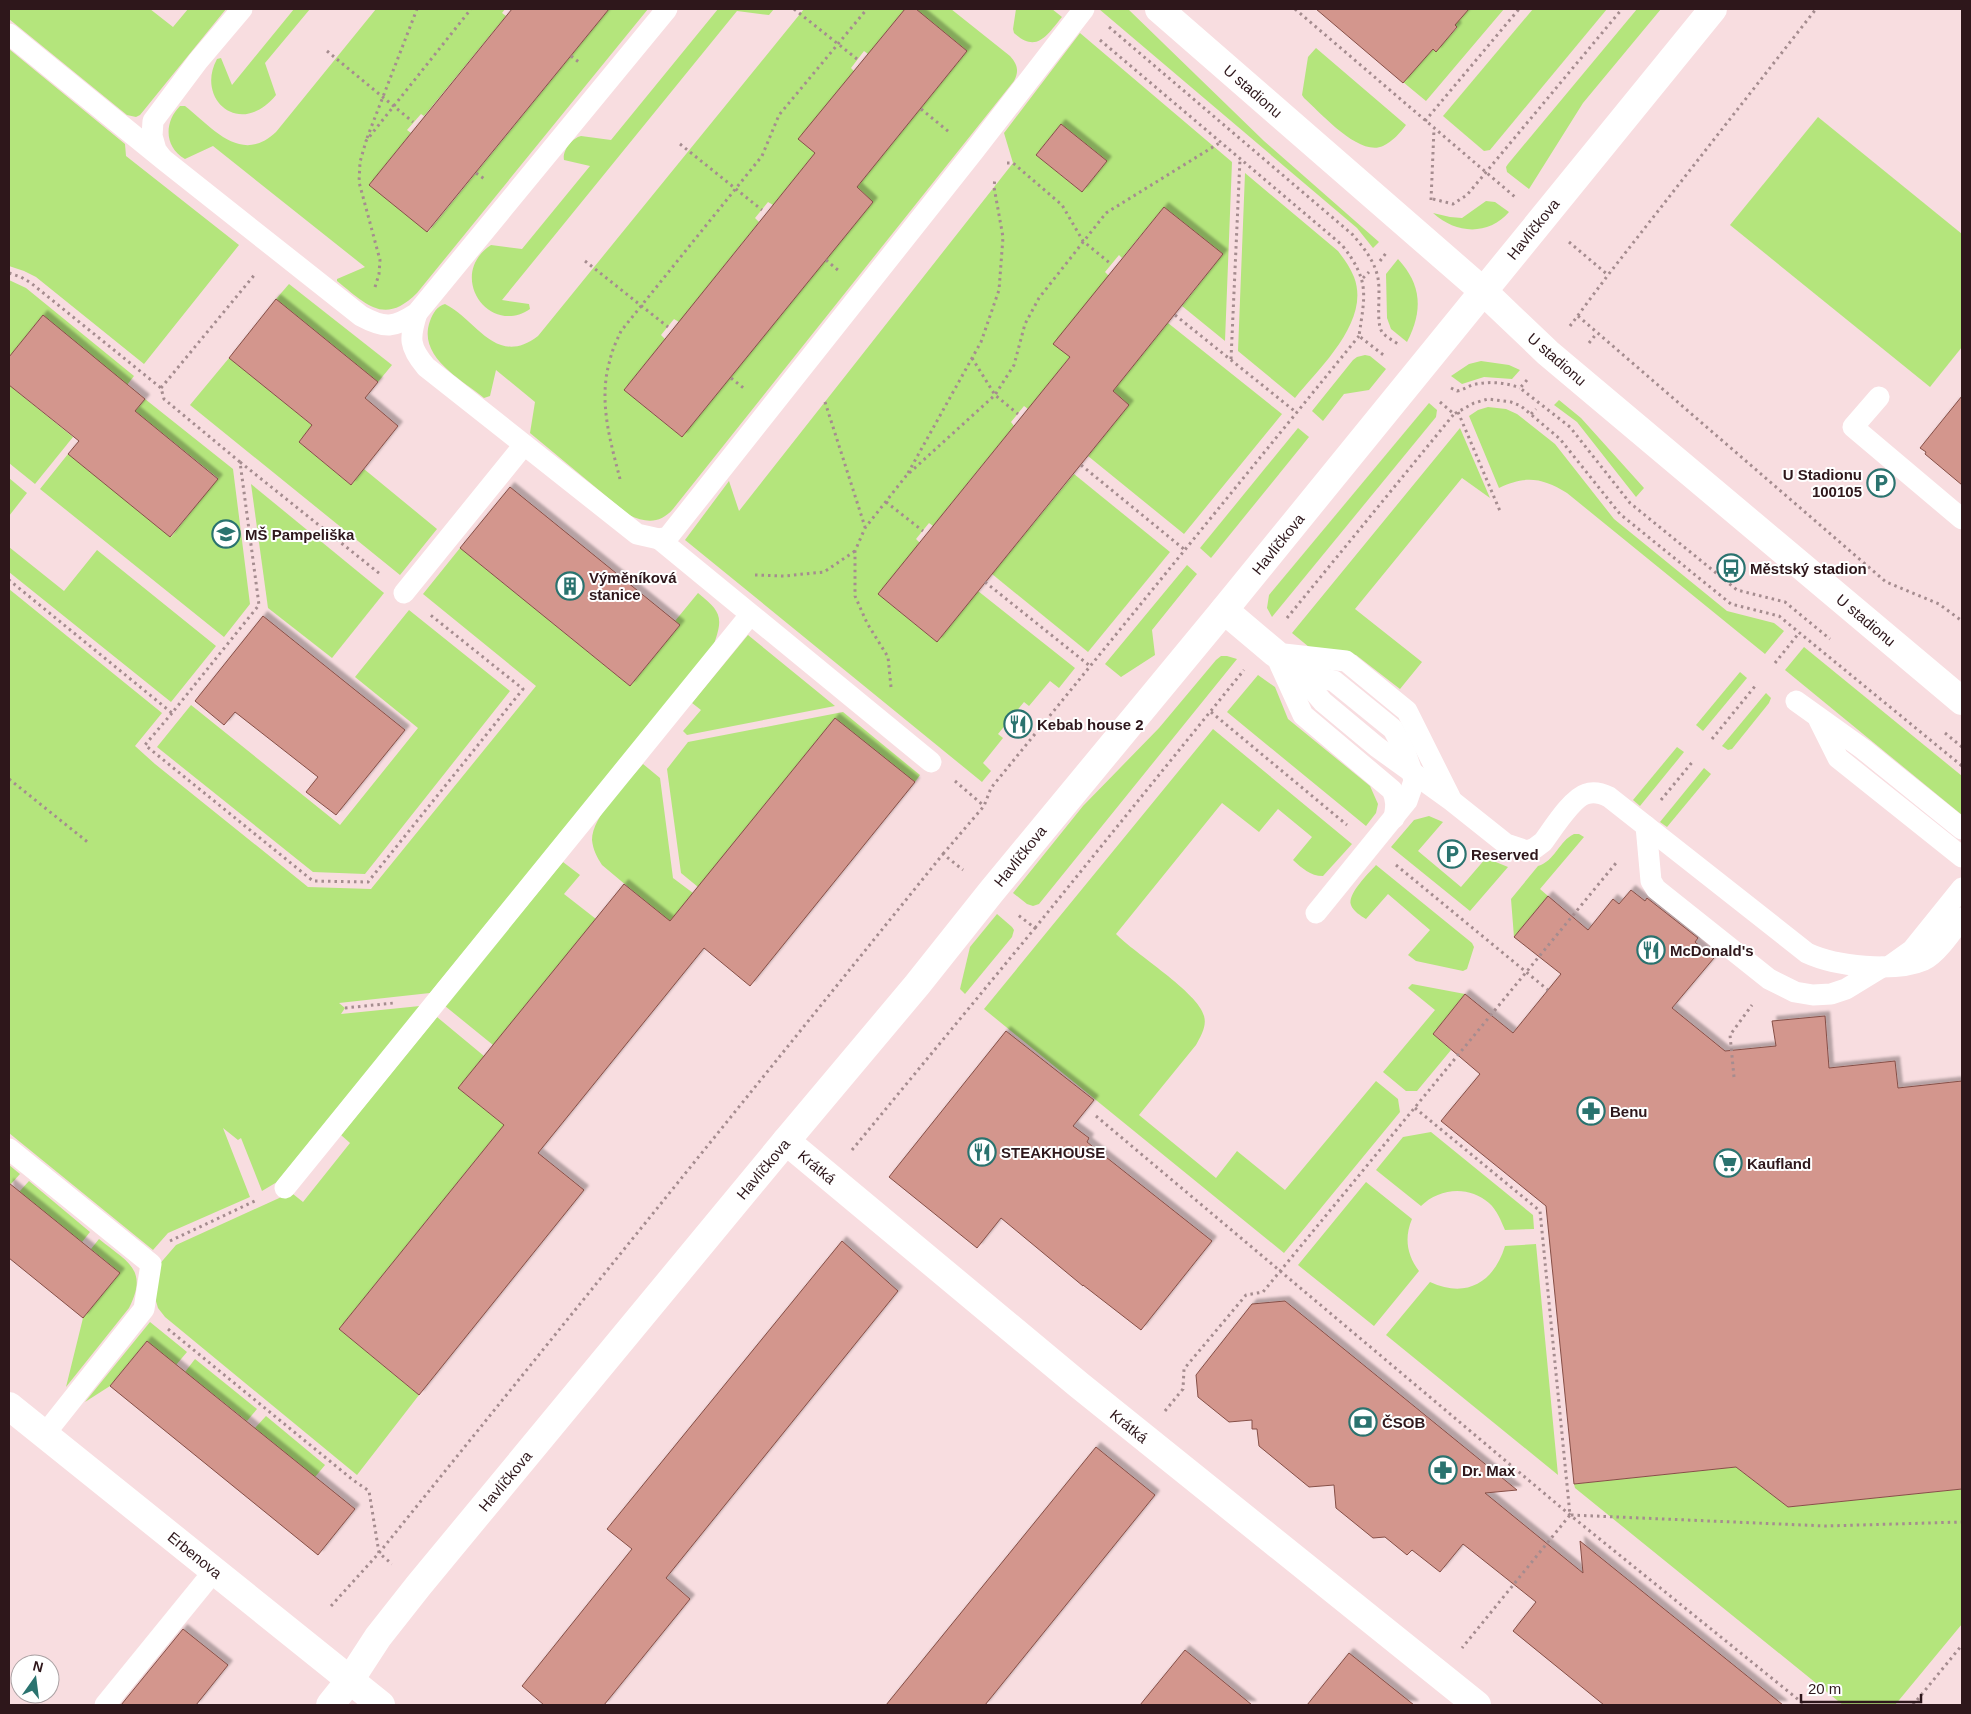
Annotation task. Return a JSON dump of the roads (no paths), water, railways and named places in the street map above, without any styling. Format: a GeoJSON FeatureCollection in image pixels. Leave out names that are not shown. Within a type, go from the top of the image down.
{"type":"FeatureCollection","features":[{"type":"Feature","properties":{"kind":"street","name":"U stadionu"},"geometry":{"type":"LineString","coordinates":[[1159,9],[1483,291],[1548,354],[1962,701]]}},
{"type":"Feature","properties":{"kind":"street","name":"Havlíčkova"},"geometry":{"type":"LineString","coordinates":[[330,1705],[350,1680],[378,1637],[419,1585],[917,985],[1055,813],[1224,610],[1713,9]]}},
{"type":"Feature","properties":{"kind":"street"},"geometry":{"type":"LineString","coordinates":[[1224,610],[1274,653]]}},
{"type":"Feature","properties":{"kind":"street","name":"Krátká"},"geometry":{"type":"LineString","coordinates":[[786,1141],[1143,1437],[1341,1597],[1441,1674],[1477,1705]]}},
{"type":"Feature","properties":{"kind":"street","name":"Erbenova"},"geometry":{"type":"LineString","coordinates":[[9,1406],[381,1705]]}},
{"type":"Feature","properties":{"kind":"lane"},"geometry":{"type":"LineString","coordinates":[[164,160],[156,150],[151,129],[153,121],[198,61],[242,9]]}},
{"type":"Feature","properties":{"kind":"lane"},"geometry":{"type":"LineString","coordinates":[[9,34],[361,316],[376,324],[391,326],[404,322],[417,313],[667,9]]}},
{"type":"Feature","properties":{"kind":"lane"},"geometry":{"type":"LineString","coordinates":[[417,313],[411,334],[412,345],[416,355],[426,367],[636,534],[658,539],[668,537],[974,151],[1080,14]]}},
{"type":"Feature","properties":{"kind":"lane"},"geometry":{"type":"LineString","coordinates":[[1880,397],[1853,427],[1962,519]]}},
{"type":"Feature","properties":{"kind":"lane"},"geometry":{"type":"LineString","coordinates":[[404,593],[524,445]]}},
{"type":"Feature","properties":{"kind":"lane"},"geometry":{"type":"LineString","coordinates":[[658,539],[931,762]]}},
{"type":"Feature","properties":{"kind":"lane"},"geometry":{"type":"LineString","coordinates":[[286,1188],[750,615]]}},
{"type":"Feature","properties":{"kind":"lane"},"geometry":{"type":"LineString","coordinates":[[1274,653],[1298,673],[1334,681],[1393,729],[1405,752],[1410,788],[1394,818],[1316,913]]}},
{"type":"Feature","properties":{"kind":"lane"},"geometry":{"type":"LineString","coordinates":[[1274,653],[1346,660],[1407,711],[1452,801]]}},
{"type":"Feature","properties":{"kind":"lane"},"geometry":{"type":"LineString","coordinates":[[1274,653],[1303,715],[1392,790],[1396,798],[1394,818]]}},
{"type":"Feature","properties":{"kind":"lane"},"geometry":{"type":"LineString","coordinates":[[1796,701],[1863,749],[1962,829]]}},
{"type":"Feature","properties":{"kind":"lane"},"geometry":{"type":"LineString","coordinates":[[1818,718],[1838,758],[1962,857]]}},
{"type":"Feature","properties":{"kind":"lane"},"geometry":{"type":"LineString","coordinates":[[1410,788],[1452,801],[1506,844],[1527,851],[1543,842],[1578,798],[1592,792],[1609,797],[1806,953],[1820,959],[1886,966],[1924,960],[1933,954],[1962,918]]}},
{"type":"Feature","properties":{"kind":"lane"},"geometry":{"type":"LineString","coordinates":[[1646,826],[1651,881],[1656,889],[1768,979],[1795,992],[1813,996],[1831,994],[1846,989],[1912,950],[1962,888]]}},
{"type":"Feature","properties":{"kind":"lane"},"geometry":{"type":"LineString","coordinates":[[9,1149],[151,1264],[144,1309],[44,1435]]}},
{"type":"Feature","properties":{"kind":"lane"},"geometry":{"type":"LineString","coordinates":[[105,1705],[214,1571]]}},
{"type":"Feature","properties":{"kind":"place","name":"U Stadionu 100105"},"geometry":{"type":"Point","coordinates":[1881,483]}},
{"type":"Feature","properties":{"kind":"place","name":"MŠ Pampeliška"},"geometry":{"type":"Point","coordinates":[226,534]}},
{"type":"Feature","properties":{"kind":"place","name":"Městský stadion"},"geometry":{"type":"Point","coordinates":[1731,568]}},
{"type":"Feature","properties":{"kind":"place","name":"Výměníková stanice"},"geometry":{"type":"Point","coordinates":[570,586]}},
{"type":"Feature","properties":{"kind":"place","name":"Kebab house 2"},"geometry":{"type":"Point","coordinates":[1018,724]}},
{"type":"Feature","properties":{"kind":"place","name":"Reserved"},"geometry":{"type":"Point","coordinates":[1452,854]}},
{"type":"Feature","properties":{"kind":"place","name":"McDonald's"},"geometry":{"type":"Point","coordinates":[1651,950]}},
{"type":"Feature","properties":{"kind":"place","name":"Benu"},"geometry":{"type":"Point","coordinates":[1591,1111]}},
{"type":"Feature","properties":{"kind":"place","name":"STEAKHOUSE"},"geometry":{"type":"Point","coordinates":[982,1152]}},
{"type":"Feature","properties":{"kind":"place","name":"Kaufland"},"geometry":{"type":"Point","coordinates":[1728,1163]}},
{"type":"Feature","properties":{"kind":"place","name":"ČSOB"},"geometry":{"type":"Point","coordinates":[1363,1422]}},
{"type":"Feature","properties":{"kind":"place","name":"Dr. Max"},"geometry":{"type":"Point","coordinates":[1443,1470]}}]}
